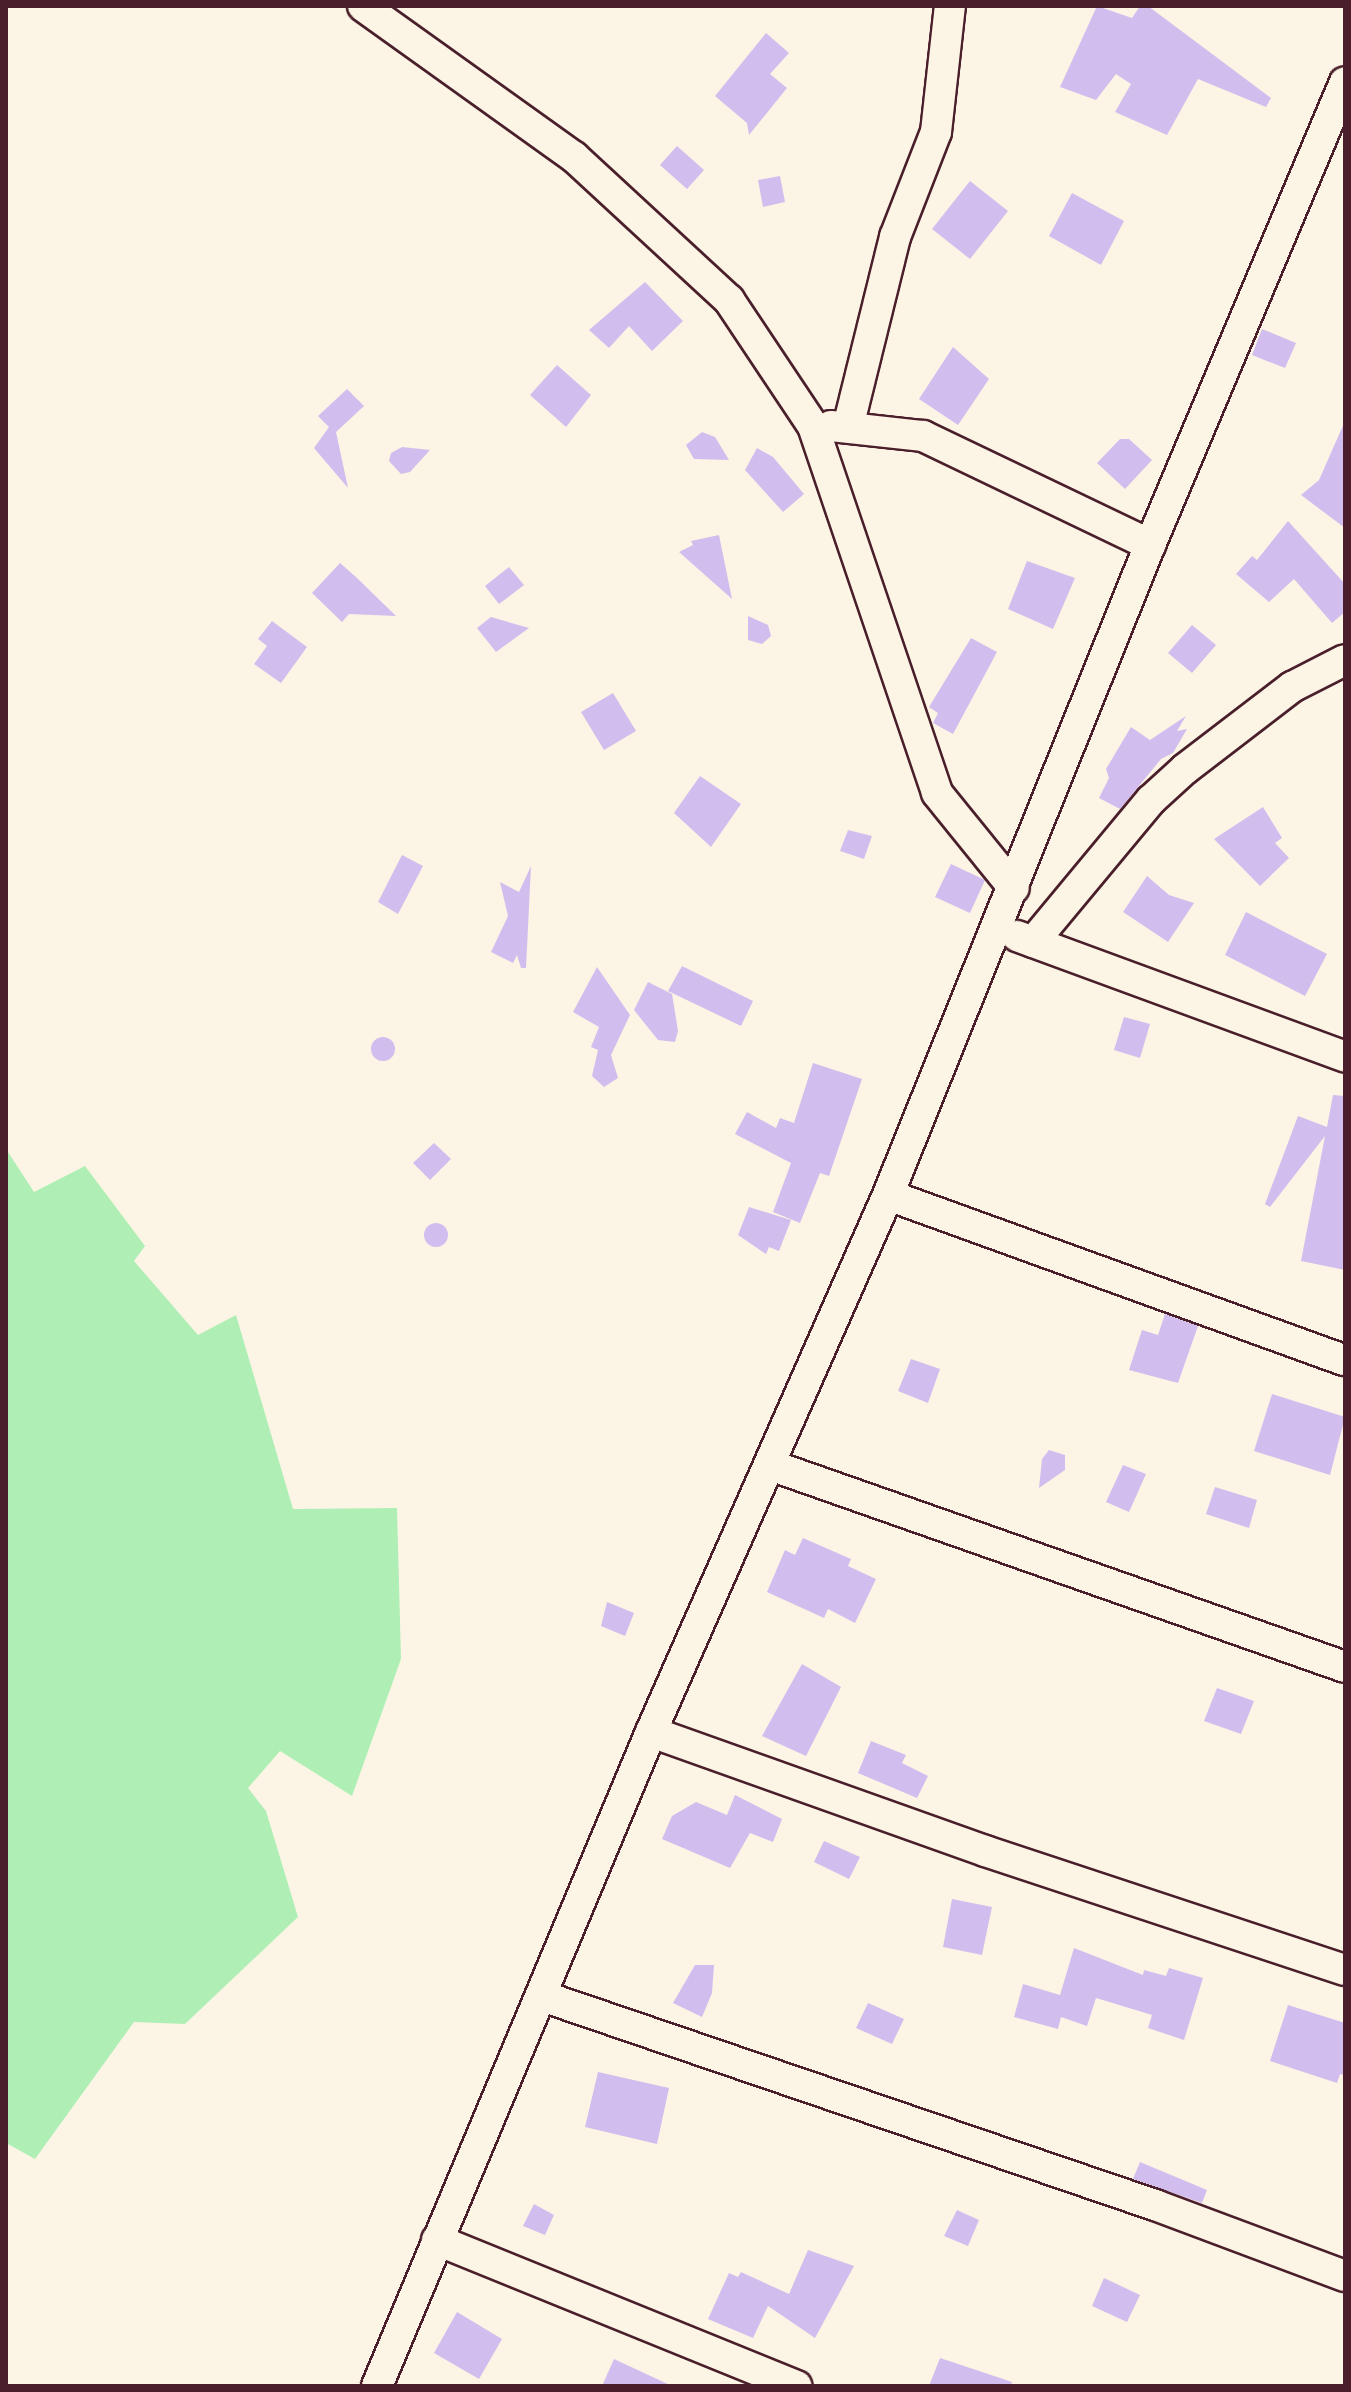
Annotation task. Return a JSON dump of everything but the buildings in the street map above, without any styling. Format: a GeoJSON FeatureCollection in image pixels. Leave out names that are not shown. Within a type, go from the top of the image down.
{"type":"FeatureCollection","features":[{"type":"Feature","properties":{"kind":"street"},"geometry":{"type":"LineString","coordinates":[[363,6],[574,157],[693,261],[729,300],[813,426],[937,793],[1014,888]]}},
{"type":"Feature","properties":{"kind":"street"},"geometry":{"type":"LineString","coordinates":[[848,427],[895,237],[936,132],[950,6]]}},
{"type":"Feature","properties":{"kind":"street"},"geometry":{"type":"LineString","coordinates":[[377,2386],[651,1732],[773,1466],[888,1195],[1150,545],[1345,82]]}},
{"type":"Feature","properties":{"kind":"street"},"geometry":{"type":"LineString","coordinates":[[813,426],[923,436],[1150,545]]}},
{"type":"Feature","properties":{"kind":"street"},"geometry":{"type":"LineString","coordinates":[[1033,942],[1151,800],[1185,769],[1292,687],[1345,660]]}},
{"type":"Feature","properties":{"kind":"street"},"geometry":{"type":"LineString","coordinates":[[997,929],[1345,1057]]}},
{"type":"Feature","properties":{"kind":"street"},"geometry":{"type":"LineString","coordinates":[[888,1195],[1345,1360]]}},
{"type":"Feature","properties":{"kind":"street"},"geometry":{"type":"LineString","coordinates":[[773,1466],[1345,1667]]}},
{"type":"Feature","properties":{"kind":"street"},"geometry":{"type":"LineString","coordinates":[[651,1732],[985,1851],[1345,1970]]}},
{"type":"Feature","properties":{"kind":"street"},"geometry":{"type":"LineString","coordinates":[[542,1996],[1155,2205],[1345,2276]]}},
{"type":"Feature","properties":{"kind":"street"},"geometry":{"type":"LineString","coordinates":[[437,2240],[797,2386]]}},
{"type":"Feature","properties":{"kind":"green space"},"geometry":{"type":"Polygon","coordinates":[[[6,1149],[34,1192],[85,1166],[145,1246],[134,1261],[198,1335],[236,1315],[293,1509],[397,1508],[401,1659],[352,1796],[280,1751],[248,1788],[266,1811],[298,1917],[185,2024],[134,2022],[35,2159],[6,2143],[6,1149]]]}}]}
